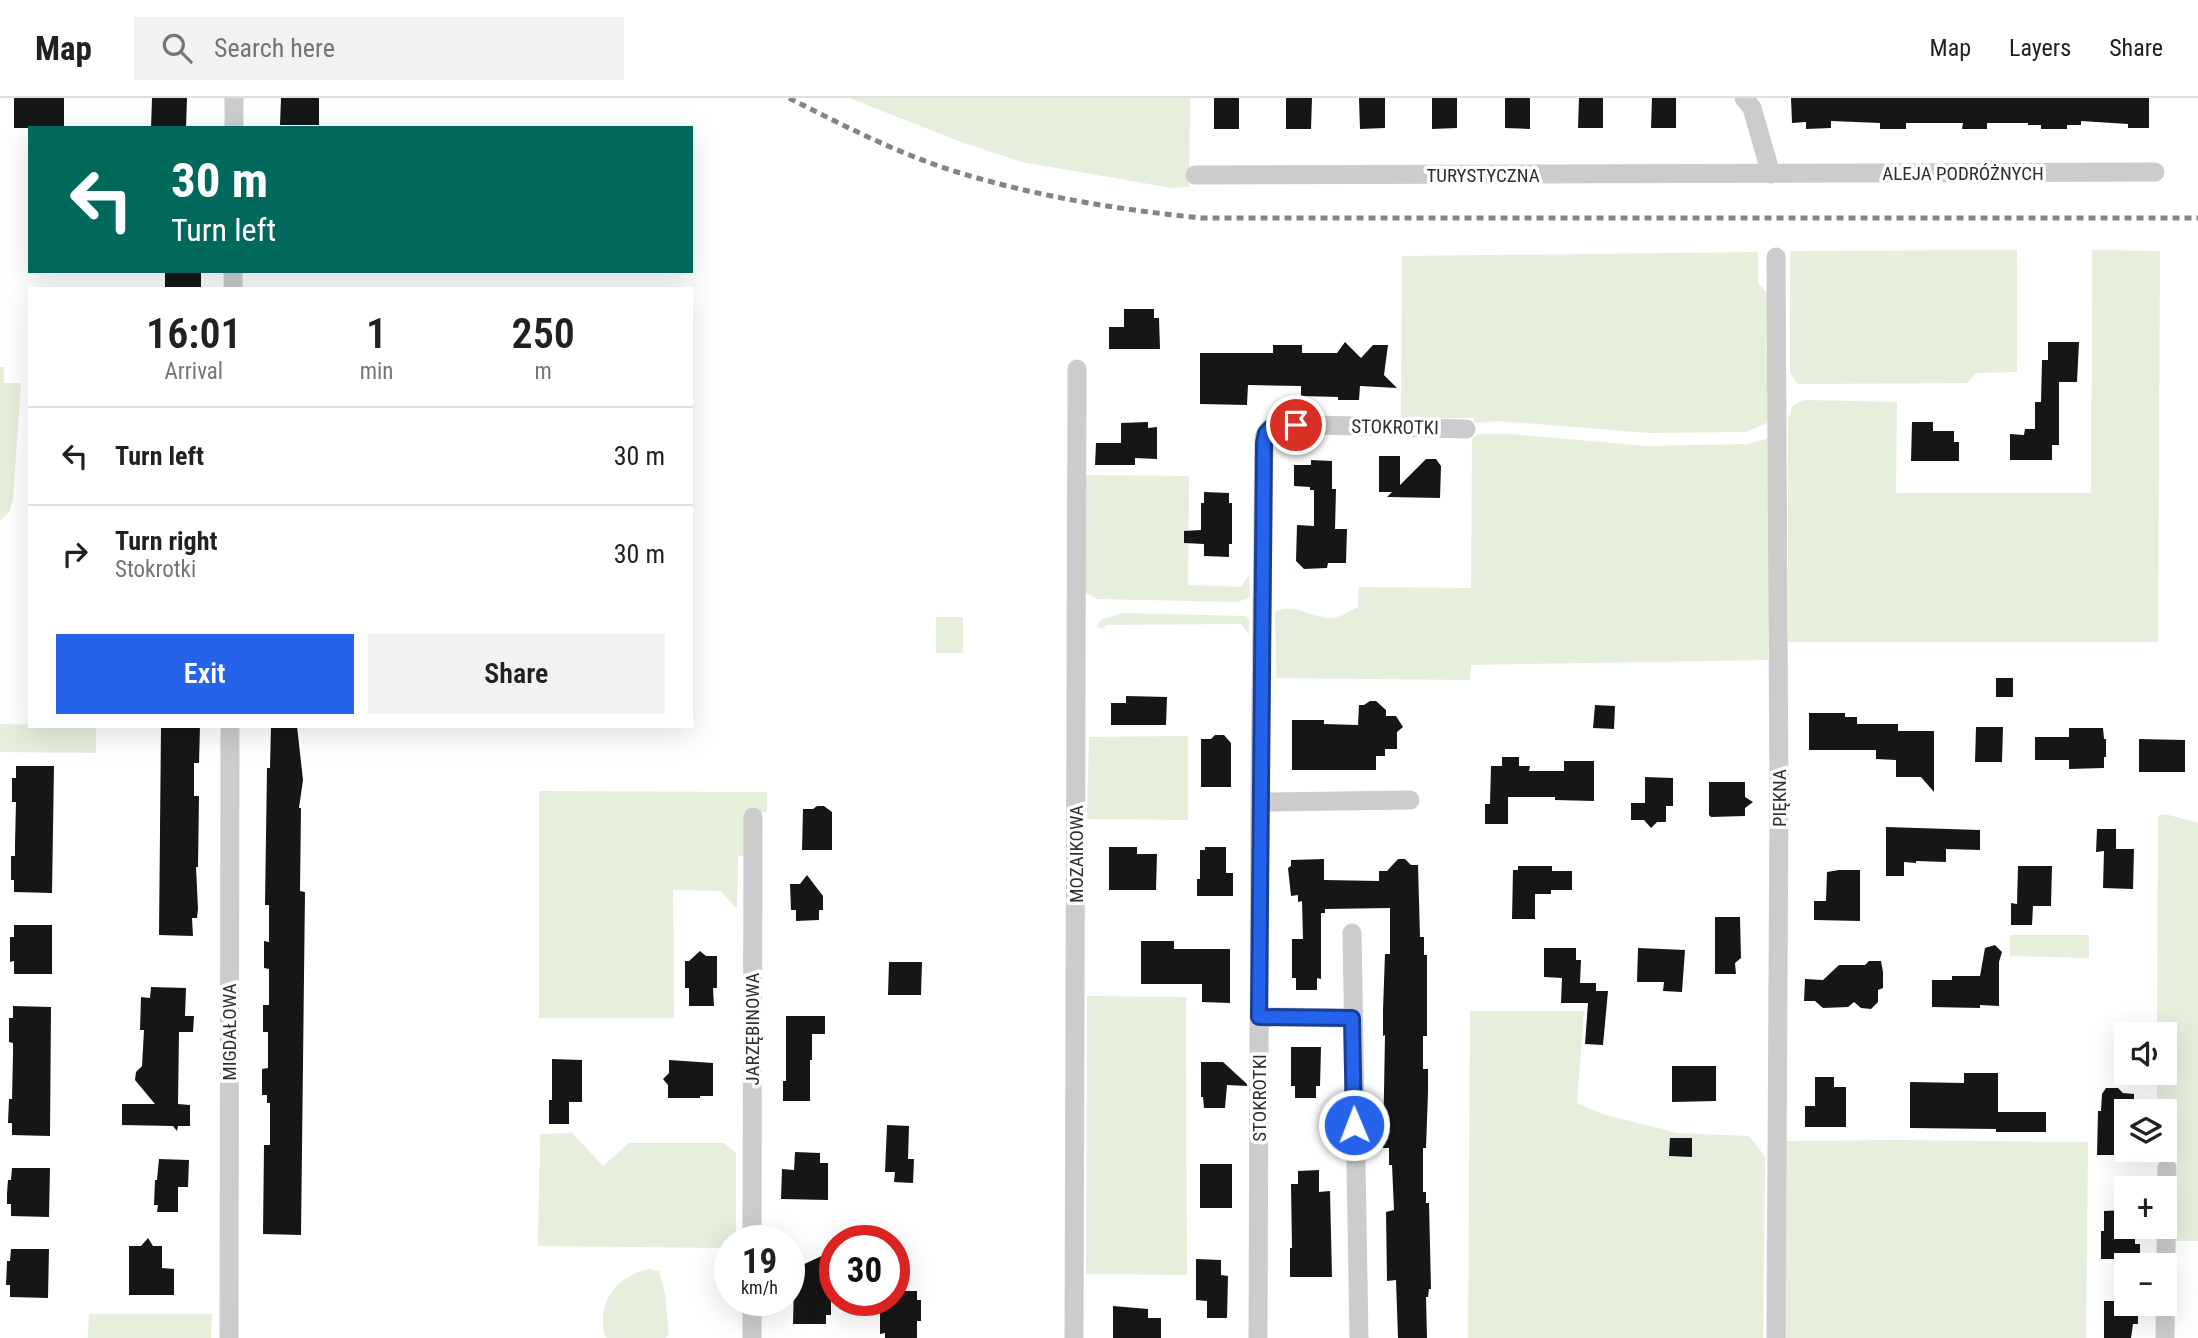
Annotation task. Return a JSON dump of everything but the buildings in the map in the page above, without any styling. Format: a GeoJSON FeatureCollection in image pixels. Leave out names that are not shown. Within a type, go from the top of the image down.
{"type":"FeatureCollection","features":[{"type":"Feature","properties":{"kind":"street"},"geometry":{"type":"LineString","coordinates":[[234,98],[234,126]]}},
{"type":"Feature","properties":{"kind":"street"},"geometry":{"type":"LineString","coordinates":[[1748,103],[1771,174]]}},
{"type":"Feature","properties":{"kind":"street","name":"ALEJA PODRÓŻNYCH"},"geometry":{"type":"LineString","coordinates":[[1771,174],[2155,172]]}},
{"type":"Feature","properties":{"kind":"street","name":"TURYSTYCZNA"},"geometry":{"type":"LineString","coordinates":[[1195,176],[1771,174]]}},
{"type":"Feature","properties":{"kind":"street","name":"PIĘKNA"},"geometry":{"type":"LineString","coordinates":[[1776,257],[1779,803],[1776,1338]]}},
{"type":"Feature","properties":{"kind":"street","name":"MOZAIKOWA"},"geometry":{"type":"LineString","coordinates":[[1074,1338],[1077,369]]}},
{"type":"Feature","properties":{"kind":"street","name":"STOKROTKI"},"geometry":{"type":"LineString","coordinates":[[1258,1338],[1266,433],[1278,424],[1466,429]]}},
{"type":"Feature","properties":{"kind":"street","name":"MIGDAŁOWA"},"geometry":{"type":"LineString","coordinates":[[229,1338],[230,728]]}},
{"type":"Feature","properties":{"kind":"street"},"geometry":{"type":"LineString","coordinates":[[1261,802],[1410,800]]}},
{"type":"Feature","properties":{"kind":"street","name":"JARZĘBINOWA"},"geometry":{"type":"LineString","coordinates":[[752,1225],[753,817]]}},
{"type":"Feature","properties":{"kind":"street"},"geometry":{"type":"LineString","coordinates":[[1352,933],[1359,1338]]}},
{"type":"Feature","properties":{"kind":"street"},"geometry":{"type":"LineString","coordinates":[[1259,1017],[1352,1018]]}},
{"type":"Feature","properties":{"kind":"street"},"geometry":{"type":"LineString","coordinates":[[2165,1338],[2167,1168]]}},
{"type":"Feature","properties":{"kind":"street"},"geometry":{"type":"LineString","coordinates":[[752,1316],[752,1338]]}},
{"type":"Feature","properties":{"kind":"green space"},"geometry":{"type":"Polygon","coordinates":[[[849,98],[1190,98],[1189,187],[1172,188],[1022,162],[961,142],[849,98]]]}},
{"type":"Feature","properties":{"kind":"green space"},"geometry":{"type":"Polygon","coordinates":[[[2017,250],[2017,372],[1976,373],[1967,383],[1798,384],[1790,373],[1790,251],[2017,250]]]}},
{"type":"Feature","properties":{"kind":"green space"},"geometry":{"type":"Polygon","coordinates":[[[2092,250],[2160,251],[2158,642],[1788,642],[1788,419],[1793,405],[1804,400],[1897,402],[1896,493],[2091,493],[2092,250]]]}},
{"type":"Feature","properties":{"kind":"green space"},"geometry":{"type":"Polygon","coordinates":[[[1758,252],[1758,283],[1770,296],[1769,422],[1746,432],[1649,433],[1499,421],[1474,423],[1474,418],[1401,418],[1402,256],[1758,252]]]}},
{"type":"Feature","properties":{"kind":"green space"},"geometry":{"type":"Polygon","coordinates":[[[0,367],[4,367],[4,383],[21,383],[13,500],[9,512],[0,521],[0,367]]]}},
{"type":"Feature","properties":{"kind":"green space"},"geometry":{"type":"Polygon","coordinates":[[[1478,434],[1511,434],[1646,446],[1748,444],[1769,438],[1768,660],[1471,665],[1470,680],[1276,678],[1275,611],[1292,609],[1325,618],[1335,617],[1358,607],[1359,587],[1471,588],[1472,439],[1478,434]]]}},
{"type":"Feature","properties":{"kind":"green space"},"geometry":{"type":"Polygon","coordinates":[[[1086,475],[1189,476],[1188,585],[1241,587],[1249,575],[1250,597],[1238,602],[1097,599],[1082,591],[1086,475]]]}},
{"type":"Feature","properties":{"kind":"green space"},"geometry":{"type":"Polygon","coordinates":[[[1123,613],[1246,616],[1249,619],[1249,634],[1241,624],[1106,625],[1102,629],[1097,626],[1101,620],[1123,613]]]}},
{"type":"Feature","properties":{"kind":"green space"},"geometry":{"type":"Polygon","coordinates":[[[936,617],[963,617],[963,653],[936,653],[936,617]]]}},
{"type":"Feature","properties":{"kind":"green space"},"geometry":{"type":"Polygon","coordinates":[[[0,724],[28,725],[28,728],[96,728],[96,753],[0,752],[0,724]]]}},
{"type":"Feature","properties":{"kind":"green space"},"geometry":{"type":"Polygon","coordinates":[[[1188,736],[1188,820],[1087,819],[1089,737],[1188,736]]]}},
{"type":"Feature","properties":{"kind":"green space"},"geometry":{"type":"Polygon","coordinates":[[[539,791],[767,792],[767,812],[744,812],[744,856],[738,856],[737,909],[721,891],[673,890],[674,1018],[539,1018],[539,791]]]}},
{"type":"Feature","properties":{"kind":"green space"},"geometry":{"type":"Polygon","coordinates":[[[2165,814],[2198,823],[2198,1241],[2176,1241],[2177,1099],[2157,1099],[2157,1085],[2177,1085],[2177,1022],[2157,1022],[2158,816],[2165,814]]]}},
{"type":"Feature","properties":{"kind":"green space"},"geometry":{"type":"Polygon","coordinates":[[[2010,935],[2089,935],[2089,958],[2010,956],[2010,935]]]}},
{"type":"Feature","properties":{"kind":"green space"},"geometry":{"type":"Polygon","coordinates":[[[1087,996],[1186,997],[1187,1275],[1086,1274],[1087,996]]]}},
{"type":"Feature","properties":{"kind":"green space"},"geometry":{"type":"Polygon","coordinates":[[[1470,1011],[1584,1011],[1577,1103],[1602,1114],[1677,1133],[1749,1136],[1765,1157],[1763,1338],[1468,1338],[1470,1011]]]}},
{"type":"Feature","properties":{"kind":"green space"},"geometry":{"type":"Polygon","coordinates":[[[572,1133],[603,1166],[629,1143],[724,1143],[736,1153],[736,1225],[714,1225],[714,1248],[538,1246],[540,1134],[572,1133]]]}},
{"type":"Feature","properties":{"kind":"green space"},"geometry":{"type":"Polygon","coordinates":[[[1785,1141],[2088,1142],[2086,1338],[1783,1338],[1785,1141]]]}},
{"type":"Feature","properties":{"kind":"green space"},"geometry":{"type":"Polygon","coordinates":[[[649,1269],[659,1271],[665,1293],[669,1335],[666,1338],[607,1338],[603,1321],[610,1294],[622,1281],[649,1269]]]}},
{"type":"Feature","properties":{"kind":"green space"},"geometry":{"type":"Polygon","coordinates":[[[89,1314],[212,1314],[211,1338],[88,1338],[89,1314]]]}},
{"type":"Feature","properties":{"kind":"railway"},"geometry":{"type":"LineString","coordinates":[[789,98],[894,149],[960,173],[1080,202],[1202,218],[2198,218]]}},
{"type":"Feature","properties":{"kind":"route"},"geometry":{"type":"LineString","coordinates":[[1296,425],[1278,424],[1269,429],[1264,437],[1259,1017],[1352,1018],[1354,1125]]}}]}
